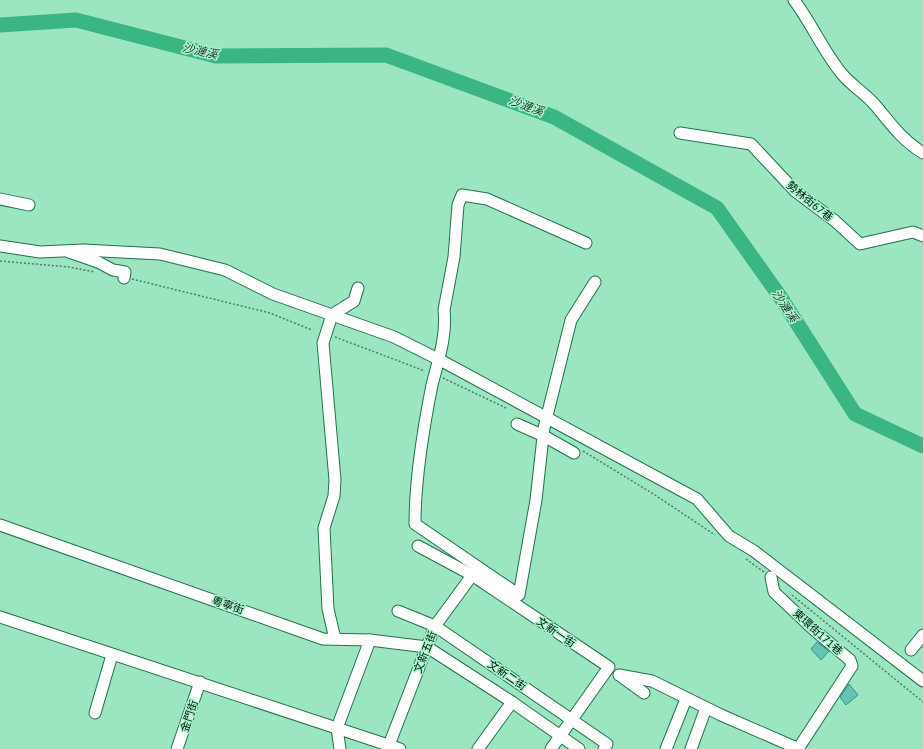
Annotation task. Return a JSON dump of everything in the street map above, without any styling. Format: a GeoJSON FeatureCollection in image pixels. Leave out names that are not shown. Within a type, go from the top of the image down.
{"type":"FeatureCollection","features":[{"type":"Feature","properties":{"kind":"street"},"geometry":{"type":"LineString","coordinates":[[794,0],[806,16],[827,54],[843,75],[874,104],[904,140],[923,153]]}},
{"type":"Feature","properties":{"kind":"street","name":"勢林街67巷"},"geometry":{"type":"LineString","coordinates":[[680,133],[751,144],[795,191],[835,221],[860,244],[913,232],[923,236]]}},
{"type":"Feature","properties":{"kind":"street"},"geometry":{"type":"LineString","coordinates":[[586,243],[487,199],[462,194],[458,204],[454,257],[444,310],[445,318],[440,360],[432,384],[415,490],[415,524],[475,571],[519,595],[536,500],[547,417],[571,320],[595,282]]}},
{"type":"Feature","properties":{"kind":"street"},"geometry":{"type":"LineString","coordinates":[[0,199],[29,205]]}},
{"type":"Feature","properties":{"kind":"street"},"geometry":{"type":"LineString","coordinates":[[0,246],[40,252],[69,252],[83,250],[167,256],[225,270],[273,294],[394,337],[547,417],[632,465],[697,499],[729,536],[754,551],[923,681]]}},
{"type":"Feature","properties":{"kind":"street"},"geometry":{"type":"LineString","coordinates":[[69,252],[73,255],[98,262],[113,270],[125,272],[124,278]]}},
{"type":"Feature","properties":{"kind":"street"},"geometry":{"type":"LineString","coordinates":[[335,639],[328,609],[324,528],[334,496],[336,480],[323,343],[332,315],[354,301],[358,288]]}},
{"type":"Feature","properties":{"kind":"street"},"geometry":{"type":"LineString","coordinates":[[517,424],[578,451]]}},
{"type":"Feature","properties":{"kind":"street","name":"粵寧街"},"geometry":{"type":"LineString","coordinates":[[0,525],[323,639],[370,640]]}},
{"type":"Feature","properties":{"kind":"street","name":"文新一街"},"geometry":{"type":"LineString","coordinates":[[418,546],[475,571],[644,693]]}},
{"type":"Feature","properties":{"kind":"street","name":"文新五街"},"geometry":{"type":"LineString","coordinates":[[389,745],[435,626],[475,571]]}},
{"type":"Feature","properties":{"kind":"street","name":"東環街171巷"},"geometry":{"type":"LineString","coordinates":[[619,675],[652,681],[686,699],[798,749],[852,666],[850,660],[813,629],[774,592],[771,577]]}},
{"type":"Feature","properties":{"kind":"street","name":"文新二街"},"geometry":{"type":"LineString","coordinates":[[398,611],[435,626],[607,744],[604,749]]}},
{"type":"Feature","properties":{"kind":"street"},"geometry":{"type":"LineString","coordinates":[[0,617],[400,749]]}},
{"type":"Feature","properties":{"kind":"street"},"geometry":{"type":"LineString","coordinates":[[911,650],[923,635]]}},
{"type":"Feature","properties":{"kind":"street"},"geometry":{"type":"LineString","coordinates":[[340,749],[337,728],[370,640]]}},
{"type":"Feature","properties":{"kind":"street","name":"文新二街"},"geometry":{"type":"LineString","coordinates":[[370,640],[427,648],[512,702],[579,749]]}},
{"type":"Feature","properties":{"kind":"street"},"geometry":{"type":"LineString","coordinates":[[95,713],[112,655]]}},
{"type":"Feature","properties":{"kind":"street"},"geometry":{"type":"LineString","coordinates":[[551,749],[609,667]]}},
{"type":"Feature","properties":{"kind":"street","name":"金門街"},"geometry":{"type":"LineString","coordinates":[[178,749],[200,682]]}},
{"type":"Feature","properties":{"kind":"street"},"geometry":{"type":"LineString","coordinates":[[666,749],[686,699]]}},
{"type":"Feature","properties":{"kind":"street"},"geometry":{"type":"LineString","coordinates":[[478,749],[512,702]]}},
{"type":"Feature","properties":{"kind":"street"},"geometry":{"type":"LineString","coordinates":[[691,749],[706,708]]}},
{"type":"Feature","properties":{"kind":"path"},"geometry":{"type":"LineString","coordinates":[[0,261],[69,268],[100,273]]}},
{"type":"Feature","properties":{"kind":"path"},"geometry":{"type":"LineString","coordinates":[[124,278],[270,313],[312,330]]}},
{"type":"Feature","properties":{"kind":"path"},"geometry":{"type":"LineString","coordinates":[[326,333],[429,373]]}},
{"type":"Feature","properties":{"kind":"path"},"geometry":{"type":"LineString","coordinates":[[441,378],[510,410]]}},
{"type":"Feature","properties":{"kind":"path"},"geometry":{"type":"LineString","coordinates":[[578,451],[655,495],[719,538]]}},
{"type":"Feature","properties":{"kind":"path"},"geometry":{"type":"LineString","coordinates":[[742,556],[771,577]]}},
{"type":"Feature","properties":{"kind":"path"},"geometry":{"type":"LineString","coordinates":[[789,592],[923,702]]}},
{"type":"Feature","properties":{"kind":"building"},"geometry":{"type":"Polygon","coordinates":[[[817,642],[829,651],[821,660],[811,649],[817,642]]]}},
{"type":"Feature","properties":{"kind":"building"},"geometry":{"type":"Polygon","coordinates":[[[849,684],[858,695],[846,705],[840,697],[849,684]]]}},
{"type":"Feature","properties":{"kind":"waterway","name":"沙漣溪"},"geometry":{"type":"LineString","coordinates":[[0,25],[76,20],[216,56],[386,55],[554,117],[717,208],[781,298],[855,414],[923,446]]}}]}
